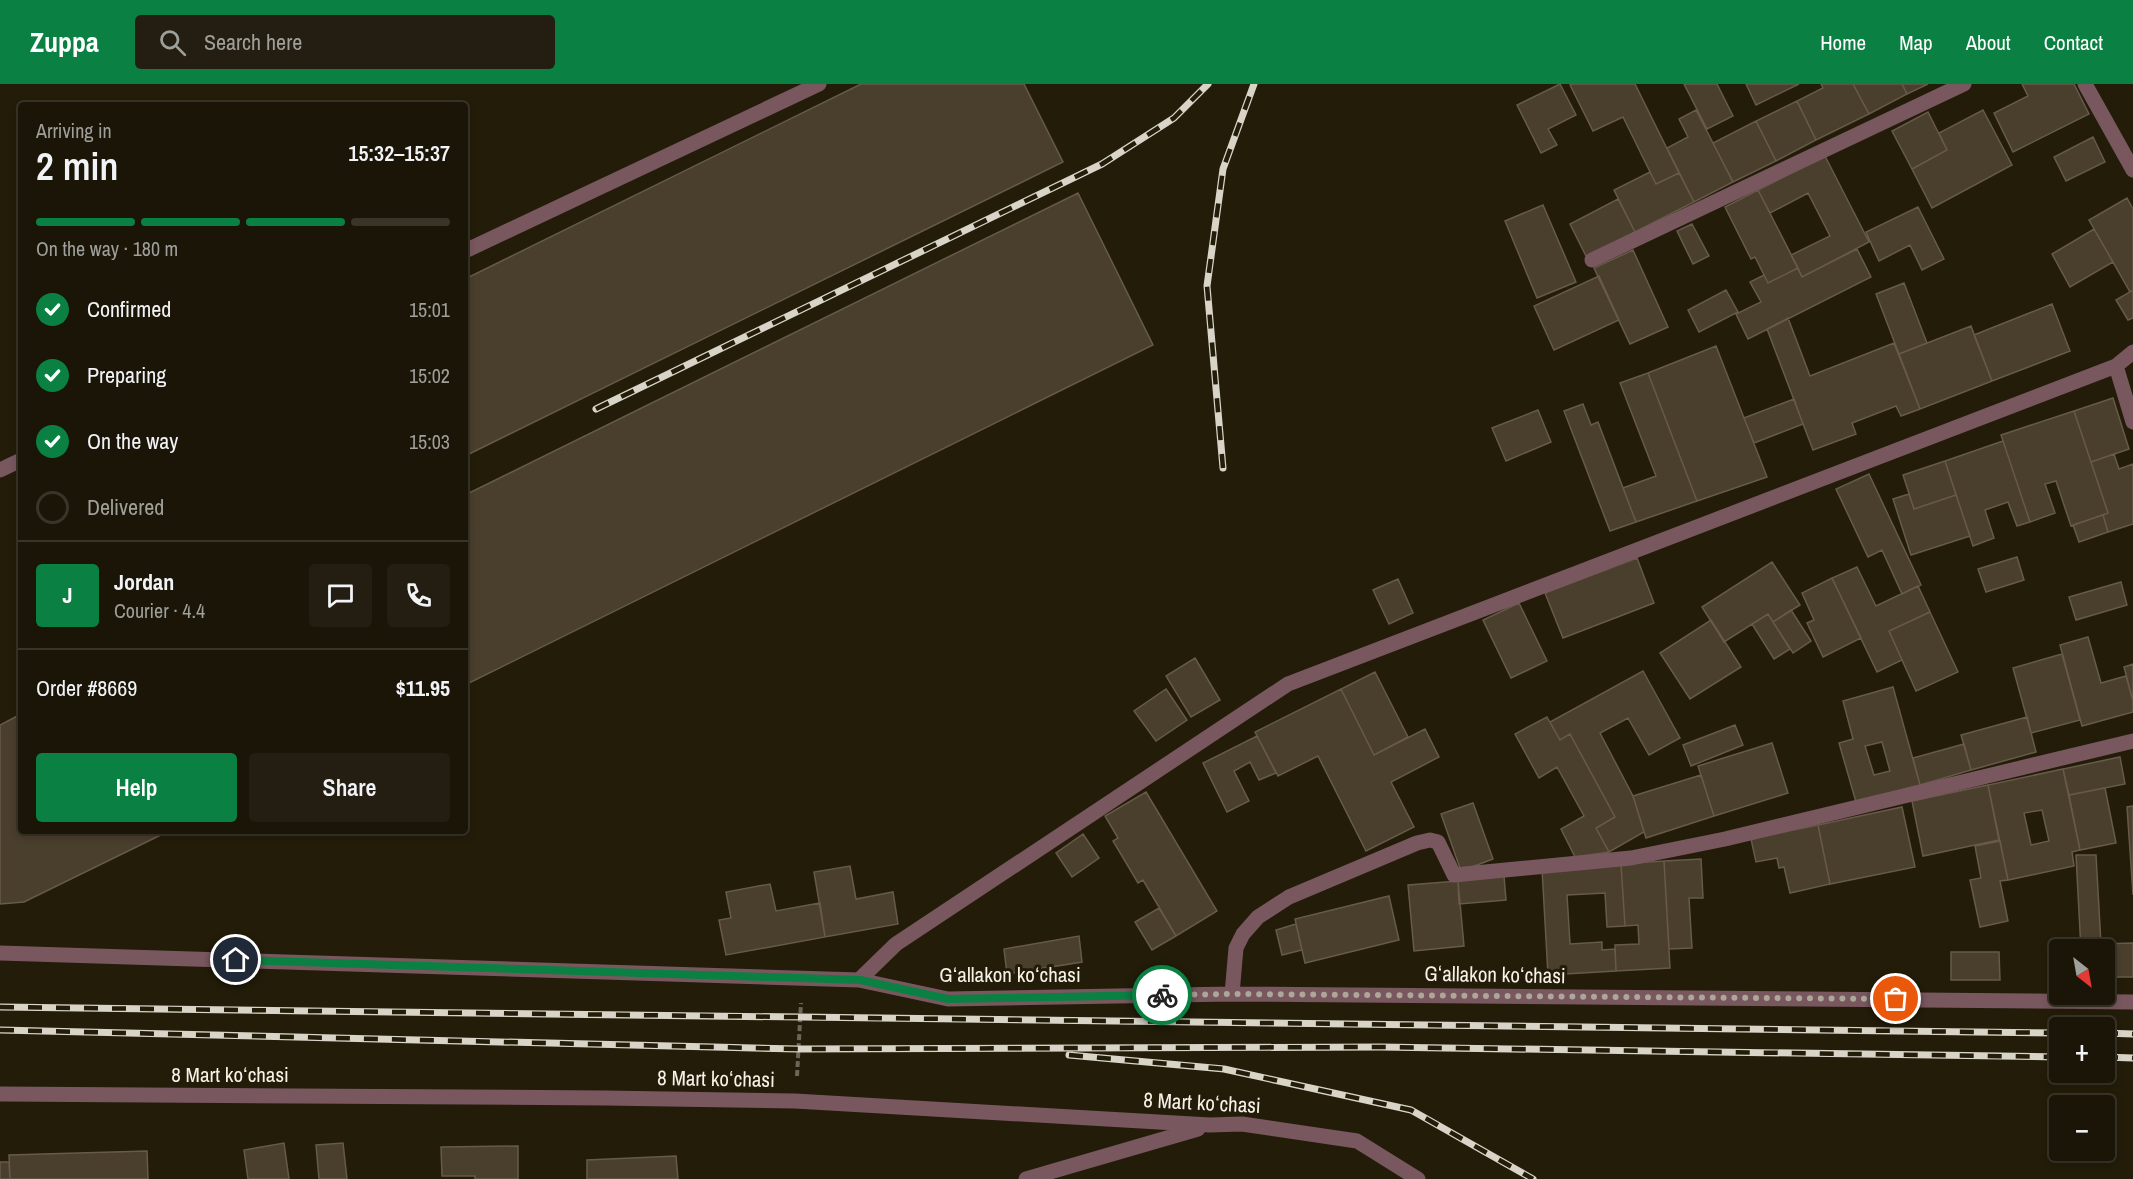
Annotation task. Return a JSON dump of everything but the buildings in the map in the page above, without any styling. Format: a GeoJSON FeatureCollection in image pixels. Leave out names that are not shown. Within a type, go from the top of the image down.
{"type":"FeatureCollection","features":[{"type":"Feature","properties":{"kind":"street"},"geometry":{"type":"LineString","coordinates":[[468,250],[819,84]]}},
{"type":"Feature","properties":{"kind":"street"},"geometry":{"type":"LineString","coordinates":[[1592,260],[1964,84]]}},
{"type":"Feature","properties":{"kind":"street"},"geometry":{"type":"LineString","coordinates":[[2085,84],[2133,170]]}},
{"type":"Feature","properties":{"kind":"street"},"geometry":{"type":"LineString","coordinates":[[860,980],[896,944],[1288,684],[2116,366],[2133,352]]}},
{"type":"Feature","properties":{"kind":"street"},"geometry":{"type":"LineString","coordinates":[[2116,366],[2133,422]]}},
{"type":"Feature","properties":{"kind":"street"},"geometry":{"type":"LineString","coordinates":[[0,470],[18,461]]}},
{"type":"Feature","properties":{"kind":"street"},"geometry":{"type":"LineString","coordinates":[[1232,994],[1236,948],[1243,934],[1258,917],[1289,897],[1417,843],[1430,840],[1438,842],[1454,875],[1630,858],[1737,836],[2133,741]]}},
{"type":"Feature","properties":{"kind":"street","name":"Gʻallakon koʻchasi"},"geometry":{"type":"LineString","coordinates":[[0,953],[860,980],[948,999],[1232,994],[2133,1002]]}},
{"type":"Feature","properties":{"kind":"street","name":"8 Mart koʻchasi"},"geometry":{"type":"LineString","coordinates":[[0,1094],[795,1101],[1210,1125],[1242,1124],[1357,1141],[1418,1179]]}},
{"type":"Feature","properties":{"kind":"street"},"geometry":{"type":"LineString","coordinates":[[1026,1179],[1210,1125]]}},
{"type":"Feature","properties":{"kind":"path"},"geometry":{"type":"LineString","coordinates":[[795,1101],[802,978]]}},
{"type":"Feature","properties":{"kind":"railway"},"geometry":{"type":"LineString","coordinates":[[596,409],[1102,164],[1174,118],[1208,84]]}},
{"type":"Feature","properties":{"kind":"railway"},"geometry":{"type":"LineString","coordinates":[[1223,468],[1207,286],[1223,169],[1254,84]]}},
{"type":"Feature","properties":{"kind":"railway"},"geometry":{"type":"LineString","coordinates":[[0,1007],[2049,1033]]}},
{"type":"Feature","properties":{"kind":"railway"},"geometry":{"type":"LineString","coordinates":[[0,1030],[798,1049],[1380,1047],[2049,1057]]}},
{"type":"Feature","properties":{"kind":"railway"},"geometry":{"type":"LineString","coordinates":[[2115,1033],[2133,1034]]}},
{"type":"Feature","properties":{"kind":"railway"},"geometry":{"type":"LineString","coordinates":[[1069,1055],[1224,1069],[1411,1110],[1533,1179]]}},
{"type":"Feature","properties":{"kind":"railway"},"geometry":{"type":"LineString","coordinates":[[2115,1057],[2133,1058]]}},
{"type":"Feature","properties":{"kind":"way so far"},"geometry":{"type":"LineString","coordinates":[[1162,995],[1896,999]]}},
{"type":"Feature","properties":{"kind":"route"},"geometry":{"type":"LineString","coordinates":[[236,960],[860,980],[948,999],[1162,995]]}}]}
